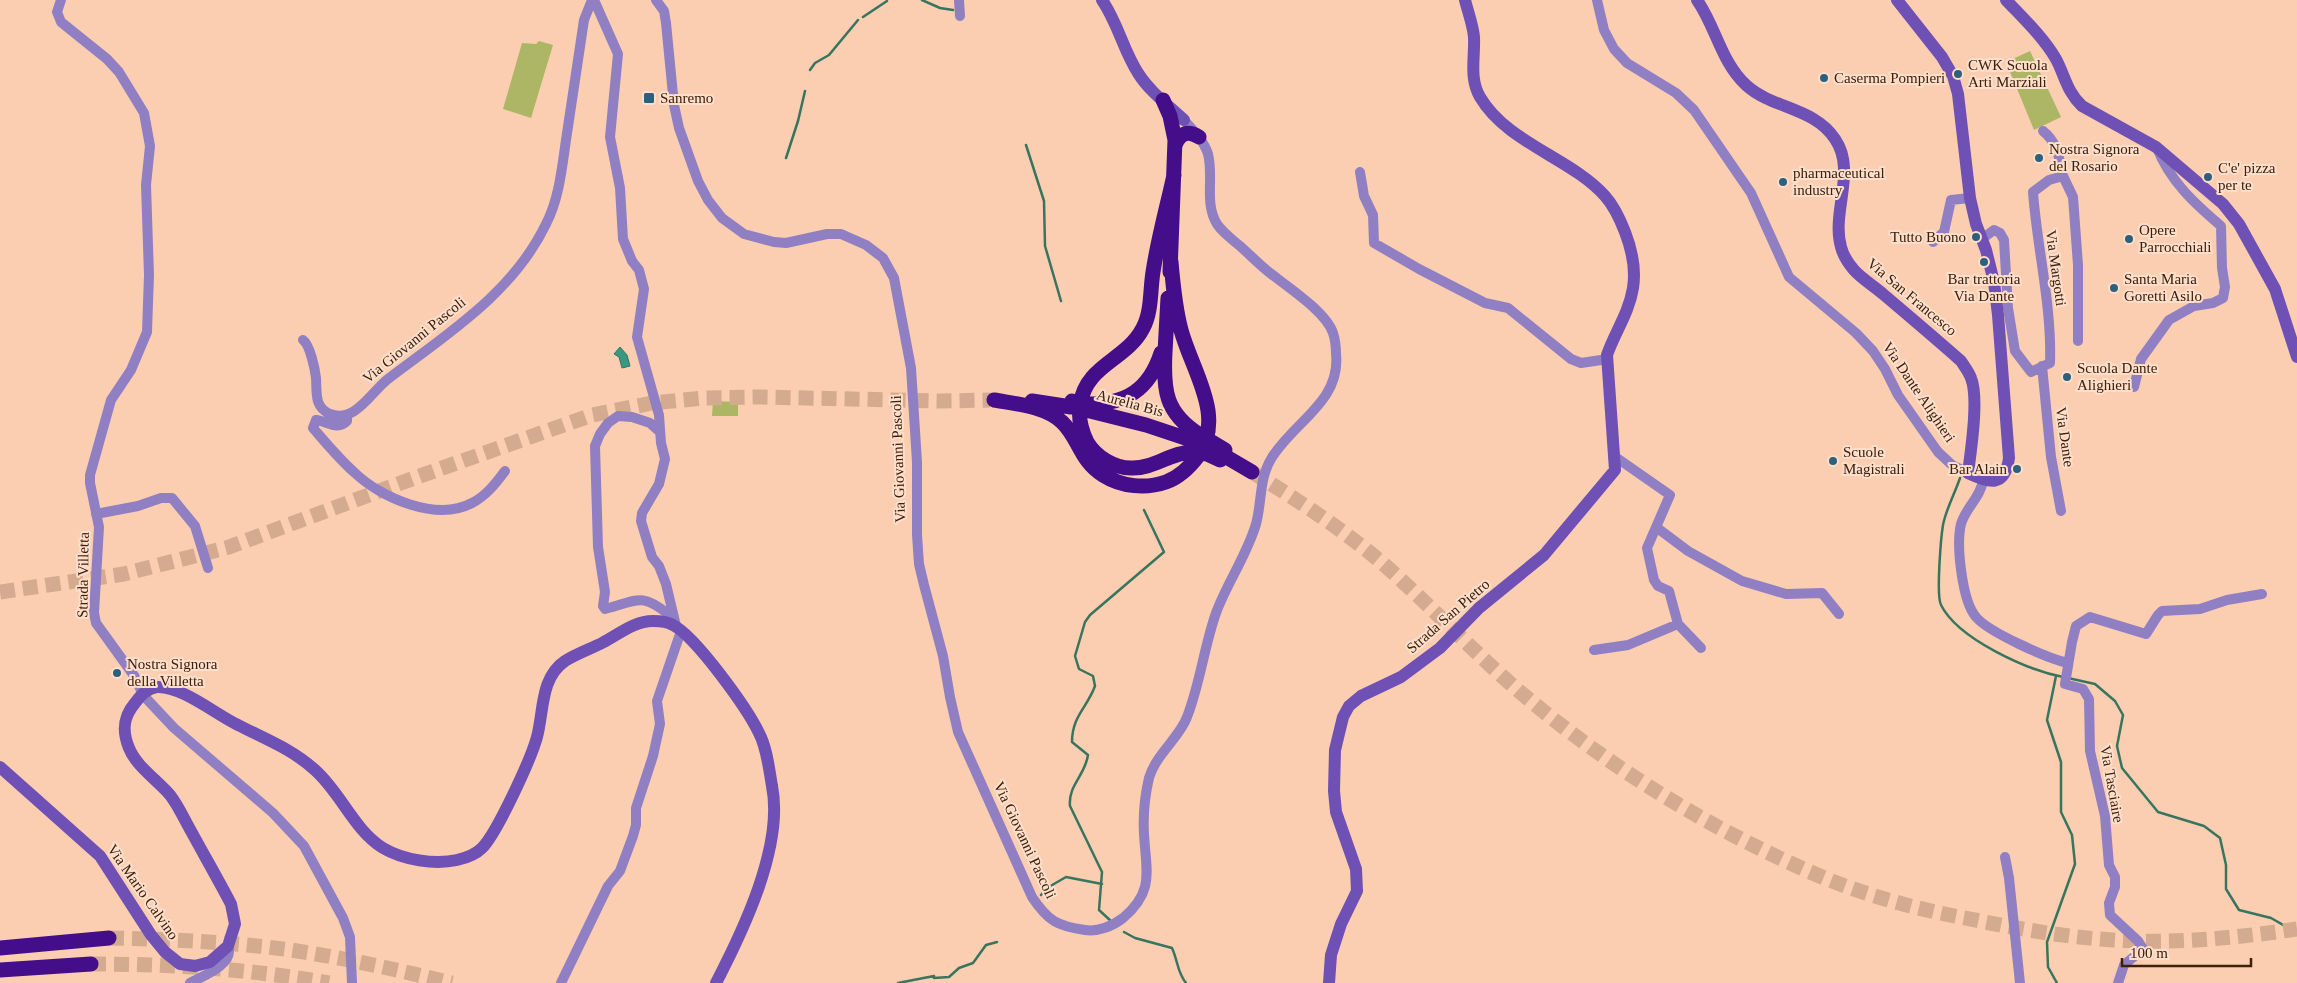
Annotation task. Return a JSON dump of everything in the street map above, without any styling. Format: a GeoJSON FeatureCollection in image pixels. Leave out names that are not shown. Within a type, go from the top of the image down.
{"type":"FeatureCollection","features":[{"type":"Feature","properties":{"kind":"highway"},"geometry":{"type":"LineString","coordinates":[[1164,100],[1169,111],[1174,140],[1174,175],[1171,262],[1164,375],[1166,392],[1175,414],[1186,426],[1197,443],[1180,453],[1148,466],[1132,468],[1116,466],[1101,458],[1089,445],[1082,431],[1079,417],[1082,394],[1093,375],[1129,346],[1143,327],[1149,312],[1157,252],[1174,175]]}},
{"type":"Feature","properties":{"kind":"highway"},"geometry":{"type":"LineString","coordinates":[[1174,140],[1184,120]]}},
{"type":"Feature","properties":{"kind":"highway"},"geometry":{"type":"LineString","coordinates":[[1174,140],[1185,133],[1193,134],[1199,138]]}},
{"type":"Feature","properties":{"kind":"highway","name":"Aurelia Bis"},"geometry":{"type":"LineString","coordinates":[[1171,262],[1180,329],[1206,401],[1210,420],[1205,443],[1196,458],[1181,474],[1172,480],[1149,486],[1128,485],[1116,481],[1095,469],[1085,459],[1062,422],[1053,416],[1030,407],[992,400],[1024,400],[1087,407],[1197,443],[1223,455],[1247,469]]}},
{"type":"Feature","properties":{"kind":"highway"},"geometry":{"type":"LineString","coordinates":[[1087,407],[1117,401],[1133,394],[1147,382],[1162,349],[1168,310]]}},
{"type":"Feature","properties":{"kind":"highway"},"geometry":{"type":"LineString","coordinates":[[2,948],[109,938]]}},
{"type":"Feature","properties":{"kind":"highway"},"geometry":{"type":"LineString","coordinates":[[1,970],[91,964]]}},
{"type":"Feature","properties":{"kind":"street","name":"Strada Villetta"},"geometry":{"type":"LineString","coordinates":[[61,0],[57,12],[61,22],[107,58],[119,72],[144,113],[150,146],[146,185],[149,275],[147,332],[131,370],[111,400],[90,475],[99,527],[94,613],[96,623],[135,677],[143,695],[174,728],[273,812],[304,846],[344,918],[350,937],[352,983]]}},
{"type":"Feature","properties":{"kind":"street"},"geometry":{"type":"LineString","coordinates":[[561,983],[608,886],[620,871],[633,836],[636,825],[636,808],[653,756],[660,724],[657,701],[676,627],[675,616],[666,584],[652,557],[640,517],[663,474],[665,459],[659,415],[637,337],[644,289],[639,270],[632,261],[623,239],[620,188],[610,137],[618,54],[593,0]]}},
{"type":"Feature","properties":{"kind":"street","name":"Via Giovanni Pascoli"},"geometry":{"type":"LineString","coordinates":[[505,471],[480,497],[471,504],[459,508],[430,508],[400,502],[354,473],[312,425],[316,420],[331,425],[342,425],[347,421],[347,415],[361,406],[386,380],[458,328],[509,281],[526,258],[547,224],[559,185],[584,20],[593,0]]}},
{"type":"Feature","properties":{"kind":"street","name":"Via Giovanni Pascoli"},"geometry":{"type":"LineString","coordinates":[[656,0],[664,11],[674,105],[679,128],[698,181],[716,212],[744,234],[774,242],[786,243],[827,234],[846,236],[866,245],[883,258],[894,278],[911,368],[916,452],[919,564],[944,656],[950,697],[958,732],[1032,897],[1044,916],[1066,927],[1093,931],[1117,923],[1137,906],[1147,884],[1148,860],[1144,833],[1150,776],[1164,748],[1187,720],[1216,614],[1250,541],[1267,466],[1272,457],[1297,427],[1320,405],[1332,388],[1337,370],[1333,333],[1328,324],[1311,305],[1268,272],[1217,225],[1210,205],[1208,153],[1199,138],[1184,120],[1138,74],[1115,22],[1102,0]]}},
{"type":"Feature","properties":{"kind":"street"},"geometry":{"type":"LineString","coordinates":[[959,0],[960,16]]}},
{"type":"Feature","properties":{"kind":"street","name":"Strada San Pietro"},"geometry":{"type":"LineString","coordinates":[[1329,983],[1331,955],[1341,924],[1357,891],[1356,869],[1336,812],[1334,791],[1335,750],[1342,717],[1349,706],[1361,696],[1401,676],[1440,648],[1479,608],[1509,586],[1544,555],[1614,470],[1608,359],[1611,342],[1628,310],[1633,286],[1633,251],[1620,218],[1604,196],[1493,114],[1480,97],[1475,84],[1472,61],[1474,37],[1465,0]]}},
{"type":"Feature","properties":{"kind":"street","name":"Via Dante Alighieri"},"geometry":{"type":"LineString","coordinates":[[1597,0],[1604,30],[1614,49],[1627,62],[1676,93],[1694,110],[1751,193],[1789,277],[1856,334],[1873,351],[1885,369],[1898,395],[1938,452],[1952,465],[1983,480]]}},
{"type":"Feature","properties":{"kind":"street","name":"Via San Francesco"},"geometry":{"type":"LineString","coordinates":[[1697,0],[1707,14],[1733,72],[1747,86],[1819,122],[1828,129],[1837,141],[1844,168],[1839,235],[1841,247],[1846,258],[1854,270],[1961,361],[1971,378],[1973,418],[1968,473]]}},
{"type":"Feature","properties":{"kind":"street"},"geometry":{"type":"LineString","coordinates":[[1896,0],[1942,57],[1953,76],[1960,105],[1970,198],[1976,224],[1983,238],[1994,282],[1998,315],[2009,458],[2006,470],[2000,480],[1991,482],[1983,480],[1982,491],[1967,510],[1961,525],[1960,547],[1965,592],[1976,617],[1991,630],[2043,654],[2068,663]]}},
{"type":"Feature","properties":{"kind":"street"},"geometry":{"type":"LineString","coordinates":[[2006,0],[2043,40],[2057,61],[2072,97],[2082,106],[2156,147],[2223,204],[2239,224],[2275,289],[2297,357]]}},
{"type":"Feature","properties":{"kind":"street"},"geometry":{"type":"LineString","coordinates":[[2043,131],[2051,137],[2056,146],[2063,176]]}},
{"type":"Feature","properties":{"kind":"street"},"geometry":{"type":"LineString","coordinates":[[2134,387],[2141,359],[2169,320],[2194,306],[2213,303],[2223,298],[2225,287],[2222,268],[2221,226],[2196,205],[2176,184],[2156,147]]}},
{"type":"Feature","properties":{"kind":"street"},"geometry":{"type":"LineString","coordinates":[[1360,172],[1364,196],[1373,216],[1374,243],[1419,269],[1486,303],[1508,308],[1571,360],[1581,363],[1608,359]]}},
{"type":"Feature","properties":{"kind":"street","name":"Via Margotti"},"geometry":{"type":"LineString","coordinates":[[2042,366],[2050,362],[2051,341],[2036,232],[2033,192],[2048,180],[2063,176],[2073,197],[2078,265],[2078,341]]}},
{"type":"Feature","properties":{"kind":"street"},"geometry":{"type":"LineString","coordinates":[[1933,242],[1944,232],[1951,200],[1970,198]]}},
{"type":"Feature","properties":{"kind":"street"},"geometry":{"type":"LineString","coordinates":[[1983,238],[1994,230],[2000,233],[2004,240],[2008,308],[2015,351],[2031,372],[2042,366]]}},
{"type":"Feature","properties":{"kind":"street"},"geometry":{"type":"LineString","coordinates":[[303,340],[307,344],[316,378],[318,403],[322,409],[331,414],[347,415]]}},
{"type":"Feature","properties":{"kind":"street","name":"Via Dante"},"geometry":{"type":"LineString","coordinates":[[2042,366],[2051,457],[2060,511]]}},
{"type":"Feature","properties":{"kind":"street"},"geometry":{"type":"LineString","coordinates":[[660,432],[650,423],[632,417],[618,416],[608,423],[600,434],[595,446],[594,464],[598,540],[604,586],[603,606],[606,609],[629,600],[647,601],[668,614],[676,627],[731,688],[761,736],[774,792],[776,813],[755,900],[716,983]]}},
{"type":"Feature","properties":{"kind":"street"},"geometry":{"type":"LineString","coordinates":[[1614,456],[1670,495],[1647,548],[1649,561],[1654,580],[1658,586],[1669,591],[1678,624],[1701,648]]}},
{"type":"Feature","properties":{"kind":"street"},"geometry":{"type":"LineString","coordinates":[[96,514],[165,497],[172,498],[195,526],[208,568]]}},
{"type":"Feature","properties":{"kind":"street"},"geometry":{"type":"LineString","coordinates":[[1656,527],[1688,551],[1742,581],[1786,594],[1822,592],[1839,614]]}},
{"type":"Feature","properties":{"kind":"street","name":"Via Tasciaire"},"geometry":{"type":"LineString","coordinates":[[2118,983],[2124,966],[2143,949],[2138,941],[2110,915],[2109,903],[2115,887],[2115,877],[2109,865],[2105,816],[2090,752],[2089,698],[2083,689],[2065,684],[2076,626],[2090,617],[2146,634],[2162,612],[2200,609],[2227,600],[2262,594]]}},
{"type":"Feature","properties":{"kind":"street"},"geometry":{"type":"LineString","coordinates":[[190,983],[226,961],[229,953],[228,946],[235,924],[231,904],[171,797],[130,752],[125,735],[125,720],[135,702],[143,695],[155,687],[174,689],[238,725],[288,749],[314,768],[367,833],[381,847],[413,860],[448,862],[476,853],[489,840],[530,757],[538,733],[542,704],[547,686],[552,675],[563,662],[634,625],[651,620],[676,627]]}},
{"type":"Feature","properties":{"kind":"street"},"geometry":{"type":"LineString","coordinates":[[1594,650],[1628,645],[1678,624]]}},
{"type":"Feature","properties":{"kind":"street","name":"Via Mario Calvino"},"geometry":{"type":"LineString","coordinates":[[0,767],[100,856],[151,935],[173,959],[180,964],[196,966],[210,962],[228,946]]}},
{"type":"Feature","properties":{"kind":"street"},"geometry":{"type":"LineString","coordinates":[[2005,857],[2020,983]]}},
{"type":"Feature","properties":{"kind":"green space"},"geometry":{"type":"Polygon","coordinates":[[[539,41],[553,45],[531,118],[503,109],[522,43],[536,44],[539,41]]]}},
{"type":"Feature","properties":{"kind":"green space"},"geometry":{"type":"Polygon","coordinates":[[[2030,51],[2061,117],[2034,130],[2006,62],[2030,51]]]}},
{"type":"Feature","properties":{"kind":"green space"},"geometry":{"type":"Polygon","coordinates":[[[713,401],[738,402],[738,416],[712,416],[713,401]]]}},
{"type":"Feature","properties":{"kind":"water"},"geometry":{"type":"Polygon","coordinates":[[[620,347],[627,355],[630,366],[622,368],[619,357],[614,354],[620,347]]]}},
{"type":"Feature","properties":{"kind":"waterway"},"geometry":{"type":"LineString","coordinates":[[922,0],[940,8],[953,10]]}},
{"type":"Feature","properties":{"kind":"waterway"},"geometry":{"type":"LineString","coordinates":[[863,17],[887,1]]}},
{"type":"Feature","properties":{"kind":"waterway"},"geometry":{"type":"LineString","coordinates":[[810,70],[815,63],[829,55],[858,20]]}},
{"type":"Feature","properties":{"kind":"waterway"},"geometry":{"type":"LineString","coordinates":[[786,158],[805,91]]}},
{"type":"Feature","properties":{"kind":"waterway"},"geometry":{"type":"LineString","coordinates":[[1026,145],[1044,201],[1045,246],[1061,301]]}},
{"type":"Feature","properties":{"kind":"waterway"},"geometry":{"type":"LineString","coordinates":[[1960,478],[1943,525],[1939,578],[1941,605],[1962,630],[1978,641],[2031,668],[2063,677]]}},
{"type":"Feature","properties":{"kind":"waterway"},"geometry":{"type":"LineString","coordinates":[[1112,922],[1099,910],[1102,872],[1070,806],[1074,786],[1084,769],[1088,755],[1072,742],[1074,725],[1095,686],[1093,676],[1079,669],[1075,656],[1085,622],[1090,615],[1164,552],[1144,510]]}},
{"type":"Feature","properties":{"kind":"waterway"},"geometry":{"type":"LineString","coordinates":[[2056,676],[2047,720],[2061,762],[2061,812],[2072,835],[2075,864],[2047,942],[2048,967],[2057,983]]}},
{"type":"Feature","properties":{"kind":"waterway"},"geometry":{"type":"LineString","coordinates":[[2068,678],[2095,684],[2115,701],[2123,715],[2117,746],[2122,768],[2158,812],[2204,826],[2220,838],[2226,865],[2226,889],[2239,910],[2271,918],[2297,933]]}},
{"type":"Feature","properties":{"kind":"waterway"},"geometry":{"type":"LineString","coordinates":[[1041,895],[1047,888],[1066,877],[1102,884]]}},
{"type":"Feature","properties":{"kind":"waterway"},"geometry":{"type":"LineString","coordinates":[[1124,932],[1135,938],[1172,948],[1181,975],[1186,983]]}},
{"type":"Feature","properties":{"kind":"waterway"},"geometry":{"type":"LineString","coordinates":[[898,983],[934,976],[934,978],[949,977],[959,968],[973,963],[986,945],[997,942]]}},
{"type":"Feature","properties":{"kind":"tunnel"},"geometry":{"type":"LineString","coordinates":[[0,592],[124,574],[229,547],[417,477],[592,415],[652,403],[704,398],[759,397],[942,401],[990,400]]}},
{"type":"Feature","properties":{"kind":"tunnel"},"geometry":{"type":"LineString","coordinates":[[1252,472],[1322,517],[1388,568],[1513,686],[1599,754],[1707,821],[1783,860],[1839,884],[1893,901],[1983,922],[2076,937],[2136,941],[2182,941],[2297,929]]}},
{"type":"Feature","properties":{"kind":"tunnel"},"geometry":{"type":"LineString","coordinates":[[109,938],[200,941],[291,950],[372,965],[452,983]]}},
{"type":"Feature","properties":{"kind":"tunnel"},"geometry":{"type":"LineString","coordinates":[[91,964],[210,968],[270,974],[329,983]]}},
{"type":"Feature","properties":{"kind":"place","name":"CWK Scuola Arti Marziali"},"geometry":{"type":"Point","coordinates":[1958,74]}},
{"type":"Feature","properties":{"kind":"place","name":"Caserma Pompieri"},"geometry":{"type":"Point","coordinates":[1824,78]}},
{"type":"Feature","properties":{"kind":"place","name":"Sanremo"},"geometry":{"type":"Point","coordinates":[649,98]}},
{"type":"Feature","properties":{"kind":"place","name":"Nostra Signora del Rosario"},"geometry":{"type":"Point","coordinates":[2039,158]}},
{"type":"Feature","properties":{"kind":"place","name":"C'e' pizza per te"},"geometry":{"type":"Point","coordinates":[2208,177]}},
{"type":"Feature","properties":{"kind":"place","name":"pharmaceutical industry"},"geometry":{"type":"Point","coordinates":[1783,182]}},
{"type":"Feature","properties":{"kind":"place","name":"Tutto Buono"},"geometry":{"type":"Point","coordinates":[1976,237]}},
{"type":"Feature","properties":{"kind":"place","name":"Opere Parrocchiali"},"geometry":{"type":"Point","coordinates":[2129,239]}},
{"type":"Feature","properties":{"kind":"place","name":"Bar trattoria Via Dante"},"geometry":{"type":"Point","coordinates":[1984,262]}},
{"type":"Feature","properties":{"kind":"place","name":"Santa Maria Goretti Asilo"},"geometry":{"type":"Point","coordinates":[2114,288]}},
{"type":"Feature","properties":{"kind":"place","name":"Scuola Dante Alighieri"},"geometry":{"type":"Point","coordinates":[2067,377]}},
{"type":"Feature","properties":{"kind":"place","name":"Scuole Magistrali"},"geometry":{"type":"Point","coordinates":[1833,461]}},
{"type":"Feature","properties":{"kind":"place","name":"Bar Alain"},"geometry":{"type":"Point","coordinates":[2017,469]}},
{"type":"Feature","properties":{"kind":"place","name":"Nostra Signora della Villetta"},"geometry":{"type":"Point","coordinates":[117,673]}}]}
